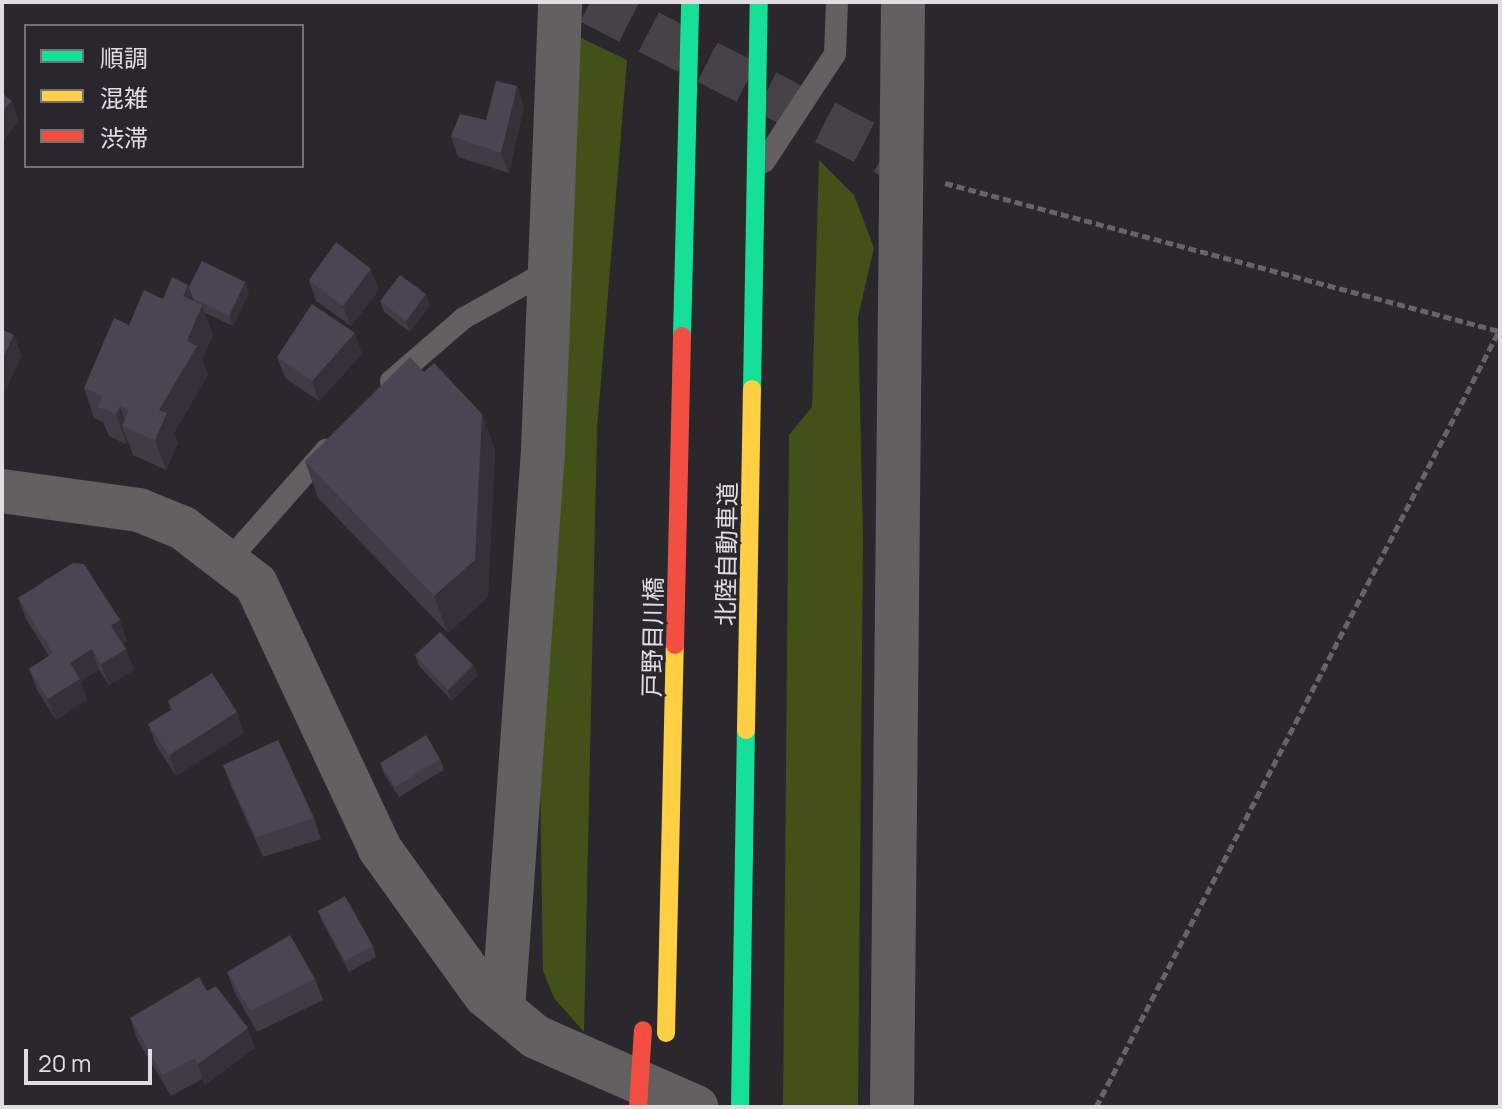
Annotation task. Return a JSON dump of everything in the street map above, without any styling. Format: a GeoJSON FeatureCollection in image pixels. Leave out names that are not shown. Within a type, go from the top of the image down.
{"type":"FeatureCollection","features":[{"type":"Feature","properties":{"kind":"highway"},"geometry":{"type":"LineString","coordinates":[[646,967],[664,448],[686,242],[690,2]]}},
{"type":"Feature","properties":{"kind":"highway","name":"北陸自動車道"},"geometry":{"type":"LineString","coordinates":[[742,1107],[759,2]]}},
{"type":"Feature","properties":{"kind":"highway","name":"戸野目川橋"},"geometry":{"type":"LineString","coordinates":[[664,1107],[686,242]]}},
{"type":"Feature","properties":{"kind":"highway"},"geometry":{"type":"LineString","coordinates":[[638,1107],[644,1022]]}},
{"type":"Feature","properties":{"kind":"street"},"geometry":{"type":"LineString","coordinates":[[503,1010],[550,270],[560,2]]}},
{"type":"Feature","properties":{"kind":"street"},"geometry":{"type":"LineString","coordinates":[[892,1107],[904,163],[903,2]]}},
{"type":"Feature","properties":{"kind":"street"},"geometry":{"type":"LineString","coordinates":[[2,491],[139,510],[229,560],[256,584],[380,849],[437,934],[503,1010],[536,1037],[696,1107]]}},
{"type":"Feature","properties":{"kind":"lane"},"geometry":{"type":"LineString","coordinates":[[756,173],[835,54],[837,2]]}},
{"type":"Feature","properties":{"kind":"lane"},"geometry":{"type":"LineString","coordinates":[[375,395],[464,318],[550,270]]}},
{"type":"Feature","properties":{"kind":"lane"},"geometry":{"type":"LineString","coordinates":[[229,560],[344,430]]}},
{"type":"Feature","properties":{"kind":"path"},"geometry":{"type":"LineString","coordinates":[[904,163],[957,188],[1499,331],[1096,1107]]}},
{"type":"Feature","properties":{"kind":"green space"},"geometry":{"type":"Polygon","coordinates":[[[579,37],[627,60],[597,429],[584,1032],[554,998],[543,971],[540,780],[579,37]]]}},
{"type":"Feature","properties":{"kind":"green space"},"geometry":{"type":"Polygon","coordinates":[[[819,160],[854,195],[874,248],[858,317],[863,539],[858,1107],[783,1107],[789,435],[812,407],[819,160]]]}},
{"type":"Feature","properties":{"kind":"building"},"geometry":{"type":"Polygon","coordinates":[[[496,81],[517,86],[501,153],[451,136],[460,114],[486,120],[496,81]]]}},
{"type":"Feature","properties":{"kind":"building"},"geometry":{"type":"Polygon","coordinates":[[[2,93],[12,101],[2,112],[2,93]]]}},
{"type":"Feature","properties":{"kind":"building"},"geometry":{"type":"Polygon","coordinates":[[[336,242],[371,269],[343,306],[309,280],[336,242]]]}},
{"type":"Feature","properties":{"kind":"building"},"geometry":{"type":"Polygon","coordinates":[[[202,261],[245,282],[229,316],[193,298],[189,287],[202,261]]]}},
{"type":"Feature","properties":{"kind":"building"},"geometry":{"type":"Polygon","coordinates":[[[400,275],[426,294],[406,321],[380,301],[400,275]]]}},
{"type":"Feature","properties":{"kind":"building"},"geometry":{"type":"Polygon","coordinates":[[[172,277],[188,285],[183,296],[202,305],[187,341],[197,346],[159,410],[167,413],[155,440],[122,426],[129,410],[120,406],[116,414],[98,407],[102,396],[84,388],[114,318],[129,325],[144,290],[163,299],[172,277]]]}},
{"type":"Feature","properties":{"kind":"building"},"geometry":{"type":"Polygon","coordinates":[[[312,304],[355,333],[312,381],[277,357],[312,304]]]}},
{"type":"Feature","properties":{"kind":"building"},"geometry":{"type":"Polygon","coordinates":[[[2,329],[14,335],[2,360],[2,329]]]}},
{"type":"Feature","properties":{"kind":"building"},"geometry":{"type":"Polygon","coordinates":[[[410,357],[424,372],[434,363],[482,414],[475,560],[434,596],[305,461],[410,357]]]}},
{"type":"Feature","properties":{"kind":"building"},"geometry":{"type":"Polygon","coordinates":[[[73,563],[84,564],[120,620],[111,626],[126,649],[101,664],[92,649],[70,663],[80,679],[48,699],[29,669],[53,653],[18,598],[73,563]]]}},
{"type":"Feature","properties":{"kind":"building"},"geometry":{"type":"Polygon","coordinates":[[[440,632],[473,665],[448,690],[415,655],[440,632]]]}},
{"type":"Feature","properties":{"kind":"building"},"geometry":{"type":"Polygon","coordinates":[[[212,673],[237,712],[169,755],[148,724],[173,709],[168,701],[212,673]]]}},
{"type":"Feature","properties":{"kind":"building"},"geometry":{"type":"Polygon","coordinates":[[[426,735],[440,759],[395,787],[380,763],[426,735]]]}},
{"type":"Feature","properties":{"kind":"building"},"geometry":{"type":"Polygon","coordinates":[[[278,740],[314,818],[256,837],[223,765],[278,740]]]}},
{"type":"Feature","properties":{"kind":"building"},"geometry":{"type":"Polygon","coordinates":[[[345,896],[373,946],[345,961],[318,911],[345,896]]]}},
{"type":"Feature","properties":{"kind":"building"},"geometry":{"type":"Polygon","coordinates":[[[290,935],[315,979],[250,1011],[227,972],[290,935]]]}},
{"type":"Feature","properties":{"kind":"building"},"geometry":{"type":"Polygon","coordinates":[[[199,977],[207,991],[216,986],[248,1028],[198,1064],[194,1058],[163,1075],[130,1018],[199,977]]]}},
{"type":"Feature","properties":{"kind":"tunnel"},"geometry":{"type":"LineString","coordinates":[[590,2],[904,163]]}},
{"type":"Feature","properties":{"kind":"traffic: fast"},"geometry":{"type":"LineString","coordinates":[[682,336],[690,2]]}},
{"type":"Feature","properties":{"kind":"traffic: fast"},"geometry":{"type":"LineString","coordinates":[[752,389],[759,2]]}},
{"type":"Feature","properties":{"kind":"traffic: fast"},"geometry":{"type":"LineString","coordinates":[[740,1107],[746,730]]}},
{"type":"Feature","properties":{"kind":"traffic: slow"},"geometry":{"type":"LineString","coordinates":[[746,730],[752,389]]}},
{"type":"Feature","properties":{"kind":"traffic: slow"},"geometry":{"type":"LineString","coordinates":[[666,1033],[675,645]]}},
{"type":"Feature","properties":{"kind":"traffic: jam"},"geometry":{"type":"LineString","coordinates":[[675,645],[682,336]]}},
{"type":"Feature","properties":{"kind":"traffic: jam"},"geometry":{"type":"LineString","coordinates":[[638,1107],[643,1030]]}}]}
